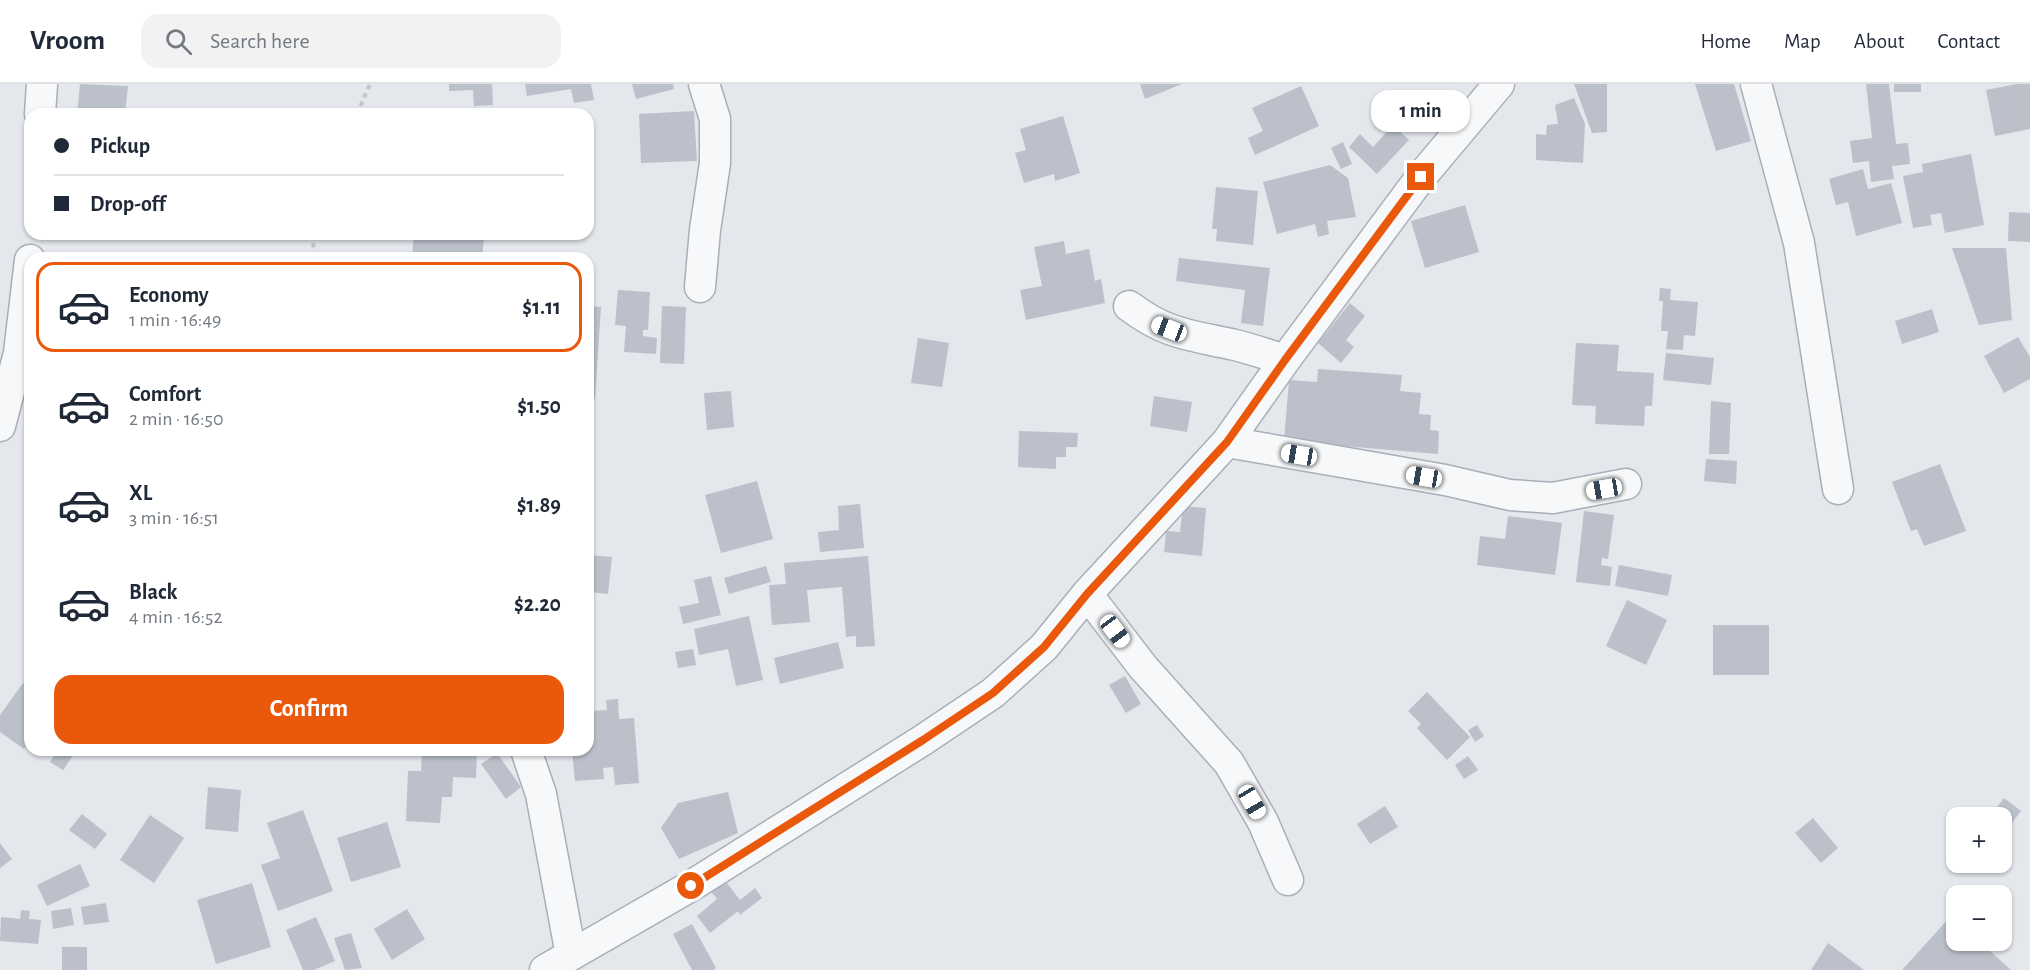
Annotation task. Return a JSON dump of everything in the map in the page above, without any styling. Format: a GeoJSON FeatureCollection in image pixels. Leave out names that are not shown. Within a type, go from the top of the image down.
{"type":"FeatureCollection","features":[{"type":"Feature","properties":{"kind":"street"},"geometry":{"type":"LineString","coordinates":[[40,108],[42,84]]}},
{"type":"Feature","properties":{"kind":"street"},"geometry":{"type":"LineString","coordinates":[[700,287],[705,230],[715,163],[715,119],[704,84]]}},
{"type":"Feature","properties":{"kind":"street"},"geometry":{"type":"LineString","coordinates":[[545,970],[701,879],[923,740],[993,693],[1044,647],[1087,594],[1227,442],[1421,177],[1499,84]]}},
{"type":"Feature","properties":{"kind":"street"},"geometry":{"type":"LineString","coordinates":[[1756,84],[1799,243],[1838,489]]}},
{"type":"Feature","properties":{"kind":"street"},"geometry":{"type":"LineString","coordinates":[[1129,306],[1150,322],[1187,336],[1236,345],[1285,360]]}},
{"type":"Feature","properties":{"kind":"street"},"geometry":{"type":"LineString","coordinates":[[0,426],[19,353],[24,310]]}},
{"type":"Feature","properties":{"kind":"street"},"geometry":{"type":"LineString","coordinates":[[1227,442],[1445,480],[1510,495],[1553,498],[1626,484]]}},
{"type":"Feature","properties":{"kind":"street"},"geometry":{"type":"LineString","coordinates":[[1087,594],[1143,667],[1230,764],[1263,822],[1287,880]]}},
{"type":"Feature","properties":{"kind":"street"},"geometry":{"type":"LineString","coordinates":[[528,756],[541,794],[572,955]]}},
{"type":"Feature","properties":{"kind":"path"},"geometry":{"type":"LineString","coordinates":[[360,108],[370,84]]}},
{"type":"Feature","properties":{"kind":"building"},"geometry":{"type":"Polygon","coordinates":[[[80,84],[128,86],[126,108],[78,108],[80,84]]]}},
{"type":"Feature","properties":{"kind":"building"},"geometry":{"type":"Polygon","coordinates":[[[449,84],[492,84],[493,105],[474,106],[473,90],[449,91],[449,84]]]}},
{"type":"Feature","properties":{"kind":"building"},"geometry":{"type":"Polygon","coordinates":[[[525,84],[591,84],[594,100],[574,103],[571,89],[527,96],[525,84]]]}},
{"type":"Feature","properties":{"kind":"building"},"geometry":{"type":"Polygon","coordinates":[[[632,84],[673,84],[674,89],[636,99],[632,84]]]}},
{"type":"Feature","properties":{"kind":"building"},"geometry":{"type":"Polygon","coordinates":[[[1140,84],[1182,84],[1145,99],[1140,84]]]}},
{"type":"Feature","properties":{"kind":"building"},"geometry":{"type":"Polygon","coordinates":[[[1574,84],[1607,84],[1607,132],[1592,133],[1574,84]]]}},
{"type":"Feature","properties":{"kind":"building"},"geometry":{"type":"Polygon","coordinates":[[[1695,84],[1734,84],[1751,141],[1716,151],[1695,84]]]}},
{"type":"Feature","properties":{"kind":"building"},"geometry":{"type":"Polygon","coordinates":[[[1866,84],[1889,84],[1896,144],[1908,143],[1910,164],[1892,166],[1894,179],[1871,182],[1869,161],[1853,163],[1850,141],[1872,138],[1866,84]]]}},
{"type":"Feature","properties":{"kind":"building"},"geometry":{"type":"Polygon","coordinates":[[[1894,84],[1921,84],[1921,92],[1894,92],[1894,84]]]}},
{"type":"Feature","properties":{"kind":"building"},"geometry":{"type":"Polygon","coordinates":[[[2016,84],[2030,84],[2030,129],[1995,136],[1986,90],[2016,84]]]}},
{"type":"Feature","properties":{"kind":"building"},"geometry":{"type":"Polygon","coordinates":[[[1301,86],[1319,126],[1255,155],[1248,138],[1263,131],[1252,108],[1301,86]]]}},
{"type":"Feature","properties":{"kind":"building"},"geometry":{"type":"Polygon","coordinates":[[[1574,98],[1585,124],[1583,163],[1536,160],[1536,134],[1546,135],[1547,125],[1558,124],[1555,105],[1574,98]]]}},
{"type":"Feature","properties":{"kind":"building"},"geometry":{"type":"Polygon","coordinates":[[[694,111],[697,161],[641,163],[639,114],[694,111]]]}},
{"type":"Feature","properties":{"kind":"building"},"geometry":{"type":"Polygon","coordinates":[[[1063,116],[1080,173],[1055,181],[1054,174],[1024,183],[1015,153],[1026,150],[1020,129],[1063,116]]]}},
{"type":"Feature","properties":{"kind":"building"},"geometry":{"type":"Polygon","coordinates":[[[1393,125],[1409,140],[1377,174],[1349,147],[1360,134],[1373,147],[1393,125]]]}},
{"type":"Feature","properties":{"kind":"building"},"geometry":{"type":"Polygon","coordinates":[[[1343,142],[1352,164],[1341,169],[1331,148],[1343,142]]]}},
{"type":"Feature","properties":{"kind":"building"},"geometry":{"type":"Polygon","coordinates":[[[1971,154],[1984,225],[1945,233],[1941,213],[1930,215],[1932,225],[1913,228],[1903,176],[1923,172],[1922,164],[1971,154]]]}},
{"type":"Feature","properties":{"kind":"building"},"geometry":{"type":"Polygon","coordinates":[[[1330,165],[1348,178],[1356,217],[1327,221],[1329,234],[1318,237],[1315,224],[1277,234],[1263,182],[1330,165]]]}},
{"type":"Feature","properties":{"kind":"building"},"geometry":{"type":"Polygon","coordinates":[[[1863,169],[1868,189],[1891,183],[1902,223],[1856,236],[1848,202],[1836,205],[1829,179],[1863,169]]]}},
{"type":"Feature","properties":{"kind":"building"},"geometry":{"type":"Polygon","coordinates":[[[1216,187],[1258,191],[1253,245],[1216,241],[1217,229],[1212,229],[1216,187]]]}},
{"type":"Feature","properties":{"kind":"building"},"geometry":{"type":"Polygon","coordinates":[[[1465,205],[1479,252],[1425,268],[1411,221],[1465,205]]]}},
{"type":"Feature","properties":{"kind":"building"},"geometry":{"type":"Polygon","coordinates":[[[2009,212],[2030,213],[2030,242],[2008,241],[2009,212]]]}},
{"type":"Feature","properties":{"kind":"building"},"geometry":{"type":"Polygon","coordinates":[[[414,240],[484,240],[483,252],[412,252],[414,240]]]}},
{"type":"Feature","properties":{"kind":"building"},"geometry":{"type":"Polygon","coordinates":[[[1064,241],[1066,254],[1089,249],[1095,281],[1101,279],[1105,303],[1026,320],[1020,290],[1042,286],[1034,247],[1064,241]]]}},
{"type":"Feature","properties":{"kind":"building"},"geometry":{"type":"Polygon","coordinates":[[[1952,248],[2006,248],[2012,320],[1979,325],[1952,248]]]}},
{"type":"Feature","properties":{"kind":"building"},"geometry":{"type":"Polygon","coordinates":[[[1179,258],[1270,268],[1263,326],[1241,323],[1245,290],[1176,281],[1179,258]]]}},
{"type":"Feature","properties":{"kind":"building"},"geometry":{"type":"Polygon","coordinates":[[[1660,288],[1671,289],[1670,300],[1698,302],[1695,336],[1684,335],[1683,350],[1666,349],[1668,331],[1661,331],[1663,301],[1659,301],[1660,288]]]}},
{"type":"Feature","properties":{"kind":"building"},"geometry":{"type":"Polygon","coordinates":[[[618,290],[650,292],[648,330],[643,330],[643,336],[657,338],[656,354],[624,352],[626,326],[615,325],[618,290]]]}},
{"type":"Feature","properties":{"kind":"building"},"geometry":{"type":"Polygon","coordinates":[[[1350,303],[1365,316],[1346,340],[1354,347],[1341,363],[1318,343],[1350,303]]]}},
{"type":"Feature","properties":{"kind":"building"},"geometry":{"type":"Polygon","coordinates":[[[594,306],[601,307],[594,399],[594,306]]]}},
{"type":"Feature","properties":{"kind":"building"},"geometry":{"type":"Polygon","coordinates":[[[662,306],[686,307],[684,364],[660,363],[662,306]]]}},
{"type":"Feature","properties":{"kind":"building"},"geometry":{"type":"Polygon","coordinates":[[[1932,309],[1939,332],[1902,344],[1895,321],[1932,309]]]}},
{"type":"Feature","properties":{"kind":"building"},"geometry":{"type":"Polygon","coordinates":[[[2018,337],[2030,357],[2030,379],[2004,393],[1984,356],[2018,337]]]}},
{"type":"Feature","properties":{"kind":"building"},"geometry":{"type":"Polygon","coordinates":[[[918,338],[949,343],[942,387],[911,383],[918,338]]]}},
{"type":"Feature","properties":{"kind":"building"},"geometry":{"type":"Polygon","coordinates":[[[1576,343],[1619,345],[1617,371],[1654,373],[1652,406],[1645,406],[1644,426],[1595,424],[1596,406],[1572,405],[1576,343]]]}},
{"type":"Feature","properties":{"kind":"building"},"geometry":{"type":"Polygon","coordinates":[[[1666,353],[1714,358],[1711,385],[1663,380],[1666,353]]]}},
{"type":"Feature","properties":{"kind":"building"},"geometry":{"type":"Polygon","coordinates":[[[1318,369],[1402,375],[1400,391],[1421,393],[1419,414],[1431,415],[1430,430],[1439,431],[1438,454],[1284,441],[1289,380],[1317,382],[1318,369]]]}},
{"type":"Feature","properties":{"kind":"building"},"geometry":{"type":"Polygon","coordinates":[[[731,391],[734,427],[707,430],[704,393],[731,391]]]}},
{"type":"Feature","properties":{"kind":"building"},"geometry":{"type":"Polygon","coordinates":[[[1154,396],[1192,402],[1187,432],[1150,426],[1154,396]]]}},
{"type":"Feature","properties":{"kind":"building"},"geometry":{"type":"Polygon","coordinates":[[[1711,401],[1731,403],[1729,454],[1709,454],[1711,401]]]}},
{"type":"Feature","properties":{"kind":"building"},"geometry":{"type":"Polygon","coordinates":[[[1019,431],[1078,433],[1077,447],[1066,447],[1066,457],[1056,457],[1056,469],[1018,467],[1019,431]]]}},
{"type":"Feature","properties":{"kind":"building"},"geometry":{"type":"Polygon","coordinates":[[[1706,459],[1737,461],[1736,484],[1704,481],[1706,459]]]}},
{"type":"Feature","properties":{"kind":"building"},"geometry":{"type":"Polygon","coordinates":[[[1940,464],[1966,531],[1924,546],[1917,529],[1911,531],[1892,482],[1940,464]]]}},
{"type":"Feature","properties":{"kind":"building"},"geometry":{"type":"Polygon","coordinates":[[[757,481],[773,539],[721,553],[705,495],[757,481]]]}},
{"type":"Feature","properties":{"kind":"building"},"geometry":{"type":"Polygon","coordinates":[[[860,504],[864,548],[820,552],[818,532],[839,530],[838,506],[860,504]]]}},
{"type":"Feature","properties":{"kind":"building"},"geometry":{"type":"Polygon","coordinates":[[[1183,506],[1206,508],[1202,556],[1164,552],[1166,531],[1180,532],[1183,506]]]}},
{"type":"Feature","properties":{"kind":"building"},"geometry":{"type":"Polygon","coordinates":[[[1584,511],[1614,515],[1608,559],[1602,558],[1601,565],[1612,567],[1610,586],[1576,582],[1584,511]]]}},
{"type":"Feature","properties":{"kind":"building"},"geometry":{"type":"Polygon","coordinates":[[[1508,516],[1562,523],[1555,575],[1477,565],[1480,536],[1505,539],[1508,516]]]}},
{"type":"Feature","properties":{"kind":"building"},"geometry":{"type":"Polygon","coordinates":[[[594,556],[612,557],[608,594],[594,593],[594,556]]]}},
{"type":"Feature","properties":{"kind":"building"},"geometry":{"type":"Polygon","coordinates":[[[868,556],[875,646],[856,647],[856,636],[846,637],[842,587],[807,590],[810,622],[772,625],[769,585],[786,584],[784,563],[868,556]]]}},
{"type":"Feature","properties":{"kind":"building"},"geometry":{"type":"Polygon","coordinates":[[[1619,565],[1672,575],[1668,596],[1615,586],[1619,565]]]}},
{"type":"Feature","properties":{"kind":"building"},"geometry":{"type":"Polygon","coordinates":[[[766,566],[771,582],[729,594],[724,578],[766,566]]]}},
{"type":"Feature","properties":{"kind":"building"},"geometry":{"type":"Polygon","coordinates":[[[711,576],[721,615],[683,624],[679,607],[699,603],[694,580],[711,576]]]}},
{"type":"Feature","properties":{"kind":"building"},"geometry":{"type":"Polygon","coordinates":[[[1627,600],[1667,620],[1646,665],[1606,646],[1627,600]]]}},
{"type":"Feature","properties":{"kind":"building"},"geometry":{"type":"Polygon","coordinates":[[[749,616],[763,680],[736,686],[728,649],[699,655],[694,629],[749,616]]]}},
{"type":"Feature","properties":{"kind":"building"},"geometry":{"type":"Polygon","coordinates":[[[1713,625],[1769,625],[1769,675],[1713,675],[1713,625]]]}},
{"type":"Feature","properties":{"kind":"building"},"geometry":{"type":"Polygon","coordinates":[[[838,642],[844,668],[780,684],[774,658],[838,642]]]}},
{"type":"Feature","properties":{"kind":"building"},"geometry":{"type":"Polygon","coordinates":[[[693,649],[696,665],[678,668],[675,652],[693,649]]]}},
{"type":"Feature","properties":{"kind":"building"},"geometry":{"type":"Polygon","coordinates":[[[1125,676],[1141,704],[1126,713],[1109,685],[1125,676]]]}},
{"type":"Feature","properties":{"kind":"building"},"geometry":{"type":"Polygon","coordinates":[[[24,684],[24,749],[0,732],[0,715],[24,684]]]}},
{"type":"Feature","properties":{"kind":"building"},"geometry":{"type":"Polygon","coordinates":[[[1427,692],[1470,737],[1447,760],[1417,728],[1421,724],[1408,711],[1427,692]]]}},
{"type":"Feature","properties":{"kind":"building"},"geometry":{"type":"Polygon","coordinates":[[[618,699],[619,719],[634,718],[639,783],[615,785],[613,767],[603,768],[604,779],[575,781],[573,756],[594,756],[594,711],[607,710],[606,700],[618,699]]]}},
{"type":"Feature","properties":{"kind":"building"},"geometry":{"type":"Polygon","coordinates":[[[1477,725],[1484,736],[1475,742],[1468,730],[1477,725]]]}},
{"type":"Feature","properties":{"kind":"building"},"geometry":{"type":"Polygon","coordinates":[[[54,756],[73,756],[63,770],[50,762],[54,756]]]}},
{"type":"Feature","properties":{"kind":"building"},"geometry":{"type":"Polygon","coordinates":[[[422,756],[477,756],[476,778],[453,777],[452,797],[442,797],[440,823],[406,821],[408,771],[421,771],[422,756]]]}},
{"type":"Feature","properties":{"kind":"building"},"geometry":{"type":"Polygon","coordinates":[[[493,756],[499,756],[521,787],[506,799],[481,764],[493,756]]]}},
{"type":"Feature","properties":{"kind":"building"},"geometry":{"type":"Polygon","coordinates":[[[1468,756],[1478,770],[1464,779],[1455,765],[1468,756]]]}},
{"type":"Feature","properties":{"kind":"building"},"geometry":{"type":"Polygon","coordinates":[[[208,787],[241,790],[238,832],[205,829],[208,787]]]}},
{"type":"Feature","properties":{"kind":"building"},"geometry":{"type":"Polygon","coordinates":[[[728,792],[738,833],[679,859],[661,828],[678,803],[728,792]]]}},
{"type":"Feature","properties":{"kind":"building"},"geometry":{"type":"Polygon","coordinates":[[[2004,798],[2021,811],[2012,823],[2012,807],[1997,807],[2004,798]]]}},
{"type":"Feature","properties":{"kind":"building"},"geometry":{"type":"Polygon","coordinates":[[[1385,806],[1398,827],[1370,844],[1357,824],[1385,806]]]}},
{"type":"Feature","properties":{"kind":"building"},"geometry":{"type":"Polygon","coordinates":[[[303,810],[333,891],[278,911],[261,865],[280,858],[267,823],[303,810]]]}},
{"type":"Feature","properties":{"kind":"building"},"geometry":{"type":"Polygon","coordinates":[[[82,814],[107,834],[95,849],[69,830],[82,814]]]}},
{"type":"Feature","properties":{"kind":"building"},"geometry":{"type":"Polygon","coordinates":[[[150,815],[184,838],[154,883],[120,860],[150,815]]]}},
{"type":"Feature","properties":{"kind":"building"},"geometry":{"type":"Polygon","coordinates":[[[1813,818],[1838,848],[1821,863],[1795,833],[1813,818]]]}},
{"type":"Feature","properties":{"kind":"building"},"geometry":{"type":"Polygon","coordinates":[[[387,822],[401,867],[351,882],[337,838],[387,822]]]}},
{"type":"Feature","properties":{"kind":"building"},"geometry":{"type":"Polygon","coordinates":[[[0,843],[12,859],[0,868],[0,843]]]}},
{"type":"Feature","properties":{"kind":"building"},"geometry":{"type":"Polygon","coordinates":[[[80,864],[90,886],[47,906],[37,885],[80,864]]]}},
{"type":"Feature","properties":{"kind":"building"},"geometry":{"type":"Polygon","coordinates":[[[723,878],[740,900],[755,888],[762,898],[740,915],[738,911],[710,933],[697,916],[717,899],[709,889],[723,878]]]}},
{"type":"Feature","properties":{"kind":"building"},"geometry":{"type":"Polygon","coordinates":[[[252,883],[271,947],[216,964],[197,900],[252,883]]]}},
{"type":"Feature","properties":{"kind":"building"},"geometry":{"type":"Polygon","coordinates":[[[106,903],[109,922],[84,925],[81,907],[106,903]]]}},
{"type":"Feature","properties":{"kind":"building"},"geometry":{"type":"Polygon","coordinates":[[[71,908],[74,925],[53,929],[51,911],[71,908]]]}},
{"type":"Feature","properties":{"kind":"building"},"geometry":{"type":"Polygon","coordinates":[[[407,909],[425,939],[392,960],[374,929],[407,909]]]}},
{"type":"Feature","properties":{"kind":"building"},"geometry":{"type":"Polygon","coordinates":[[[21,910],[30,911],[29,919],[41,920],[38,944],[0,941],[1,917],[20,919],[21,910]]]}},
{"type":"Feature","properties":{"kind":"building"},"geometry":{"type":"Polygon","coordinates":[[[316,917],[335,961],[314,970],[303,970],[286,930],[316,917]]]}},
{"type":"Feature","properties":{"kind":"building"},"geometry":{"type":"Polygon","coordinates":[[[1946,922],[1946,951],[1990,951],[2011,970],[1902,970],[1946,922]]]}},
{"type":"Feature","properties":{"kind":"building"},"geometry":{"type":"Polygon","coordinates":[[[692,924],[716,968],[713,970],[692,970],[673,934],[692,924]]]}},
{"type":"Feature","properties":{"kind":"building"},"geometry":{"type":"Polygon","coordinates":[[[351,933],[362,968],[345,970],[334,938],[351,933]]]}},
{"type":"Feature","properties":{"kind":"building"},"geometry":{"type":"Polygon","coordinates":[[[1828,943],[1864,970],[1811,970],[1828,943]]]}},
{"type":"Feature","properties":{"kind":"building"},"geometry":{"type":"Polygon","coordinates":[[[62,947],[87,947],[87,970],[62,970],[62,947]]]}},
{"type":"Feature","properties":{"kind":"route"},"geometry":{"type":"LineString","coordinates":[[691,886],[923,740],[993,693],[1044,647],[1087,594],[1227,442],[1421,177]]}}]}
